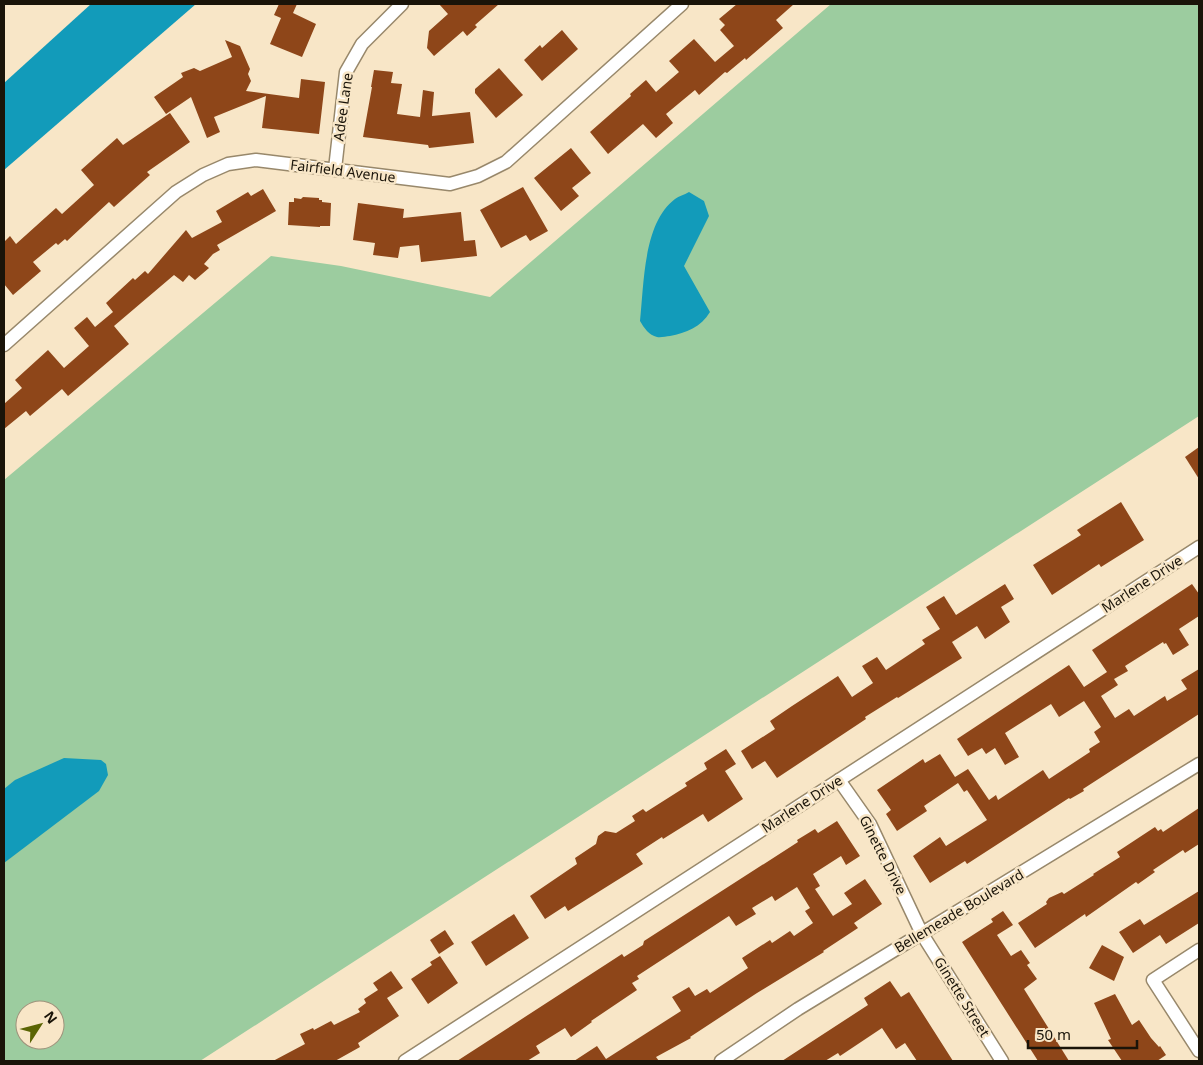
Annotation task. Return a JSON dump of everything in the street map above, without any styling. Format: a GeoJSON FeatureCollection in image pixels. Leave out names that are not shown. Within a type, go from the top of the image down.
{"type":"FeatureCollection","features":[{"type":"Feature","properties":{"kind":"street","name":"Adee Lane"},"geometry":{"type":"LineString","coordinates":[[335,169],[346,72],[362,44],[402,4]]}},
{"type":"Feature","properties":{"kind":"street","name":"Fairfield Avenue"},"geometry":{"type":"LineString","coordinates":[[4,345],[176,192],[203,175],[228,164],[256,160],[450,184],[478,176],[506,162],[682,4]]}},
{"type":"Feature","properties":{"kind":"street","name":"Marlene Drive"},"geometry":{"type":"LineString","coordinates":[[405,1061],[1199,547]]}},
{"type":"Feature","properties":{"kind":"street","name":"Bellemeade Boulevard"},"geometry":{"type":"LineString","coordinates":[[721,1061],[798,1010],[1199,764]]}},
{"type":"Feature","properties":{"kind":"street","name":"Ginette Drive"},"geometry":{"type":"LineString","coordinates":[[839,780],[870,824],[922,934]]}},
{"type":"Feature","properties":{"kind":"street","name":"Ginette Street"},"geometry":{"type":"LineString","coordinates":[[922,934],[1002,1061]]}},
{"type":"Feature","properties":{"kind":"street"},"geometry":{"type":"LineString","coordinates":[[1199,950],[1153,980],[1199,1051]]}},
{"type":"Feature","properties":{"kind":"green space"},"geometry":{"type":"Polygon","coordinates":[[[831,4],[1199,4],[1199,416],[200,1061],[4,1061],[4,480],[271,256],[341,266],[490,297],[831,4]]]}},
{"type":"Feature","properties":{"kind":"water"},"geometry":{"type":"Polygon","coordinates":[[[91,4],[196,4],[4,170],[4,83],[91,4]]]}},
{"type":"Feature","properties":{"kind":"water"},"geometry":{"type":"Polygon","coordinates":[[[689,192],[704,201],[709,216],[684,266],[710,312],[702,322],[687,331],[670,336],[657,337],[647,331],[640,321],[647,256],[651,239],[664,210],[675,199],[689,192]]]}},
{"type":"Feature","properties":{"kind":"water"},"geometry":{"type":"Polygon","coordinates":[[[64,758],[101,760],[106,764],[108,775],[99,791],[4,863],[4,789],[15,780],[64,758]]]}},
{"type":"Feature","properties":{"kind":"building"},"geometry":{"type":"Polygon","coordinates":[[[279,4],[297,4],[293,13],[316,24],[302,57],[270,44],[281,18],[274,15],[279,4]]]}},
{"type":"Feature","properties":{"kind":"building"},"geometry":{"type":"Polygon","coordinates":[[[439,4],[499,4],[475,25],[477,27],[467,36],[463,31],[434,56],[427,48],[429,31],[448,14],[439,4]]]}},
{"type":"Feature","properties":{"kind":"building"},"geometry":{"type":"Polygon","coordinates":[[[737,4],[794,4],[776,20],[783,28],[746,60],[745,58],[727,73],[725,72],[699,95],[695,90],[666,114],[673,123],[656,138],[643,124],[608,154],[590,132],[631,96],[630,94],[646,80],[656,92],[679,72],[669,61],[694,39],[715,62],[734,46],[720,30],[725,25],[719,19],[737,4]]]}},
{"type":"Feature","properties":{"kind":"building"},"geometry":{"type":"Polygon","coordinates":[[[562,30],[578,49],[542,81],[524,60],[540,45],[542,48],[562,30]]]}},
{"type":"Feature","properties":{"kind":"building"},"geometry":{"type":"Polygon","coordinates":[[[225,40],[240,46],[250,69],[248,74],[251,81],[246,91],[299,98],[301,79],[325,82],[319,134],[262,128],[266,96],[214,117],[220,132],[207,138],[191,97],[166,114],[154,97],[183,77],[181,73],[194,68],[200,71],[232,57],[225,40]]]}},
{"type":"Feature","properties":{"kind":"building"},"geometry":{"type":"Polygon","coordinates":[[[499,68],[523,95],[496,118],[475,93],[475,89],[499,68]]]}},
{"type":"Feature","properties":{"kind":"building"},"geometry":{"type":"Polygon","coordinates":[[[374,70],[393,72],[391,83],[402,84],[397,114],[420,117],[423,90],[434,92],[432,116],[470,112],[474,143],[429,148],[428,145],[363,137],[374,70]]]}},
{"type":"Feature","properties":{"kind":"building"},"geometry":{"type":"Polygon","coordinates":[[[170,113],[190,142],[147,172],[150,175],[114,207],[109,202],[67,241],[65,239],[58,245],[56,243],[33,262],[41,271],[13,295],[4,284],[4,242],[10,236],[16,244],[56,208],[62,214],[94,185],[81,170],[117,138],[123,145],[170,113]]]}},
{"type":"Feature","properties":{"kind":"building"},"geometry":{"type":"Polygon","coordinates":[[[571,148],[591,173],[572,188],[579,196],[561,211],[534,178],[571,148]]]}},
{"type":"Feature","properties":{"kind":"building"},"geometry":{"type":"Polygon","coordinates":[[[523,187],[548,231],[530,241],[526,235],[501,248],[480,210],[523,187]]]}},
{"type":"Feature","properties":{"kind":"building"},"geometry":{"type":"Polygon","coordinates":[[[263,189],[276,211],[217,245],[220,250],[213,254],[204,264],[209,268],[195,280],[189,275],[183,282],[174,275],[114,326],[129,344],[68,396],[62,389],[30,416],[26,411],[4,429],[4,404],[22,388],[15,380],[48,350],[64,368],[89,346],[74,328],[87,317],[95,327],[113,312],[106,303],[133,278],[135,280],[145,271],[148,274],[186,230],[192,238],[222,222],[216,211],[248,192],[251,196],[263,189]]]}},
{"type":"Feature","properties":{"kind":"building"},"geometry":{"type":"Polygon","coordinates":[[[303,197],[319,198],[322,202],[331,203],[330,226],[288,225],[289,202],[294,202],[294,198],[301,199],[303,197]]]}},
{"type":"Feature","properties":{"kind":"building"},"geometry":{"type":"Polygon","coordinates":[[[358,203],[404,209],[403,218],[461,212],[464,241],[475,240],[477,256],[421,262],[419,245],[400,247],[398,258],[373,255],[375,243],[353,240],[358,203]]]}},
{"type":"Feature","properties":{"kind":"building"},"geometry":{"type":"Polygon","coordinates":[[[1199,447],[1199,479],[1185,457],[1199,447]]]}},
{"type":"Feature","properties":{"kind":"building"},"geometry":{"type":"Polygon","coordinates":[[[1121,502],[1144,540],[1101,567],[1099,564],[1052,595],[1033,565],[1081,535],[1077,530],[1121,502]]]}},
{"type":"Feature","properties":{"kind":"building"},"geometry":{"type":"Polygon","coordinates":[[[1005,584],[1014,599],[1001,607],[1010,622],[985,639],[977,626],[952,642],[962,658],[865,717],[866,719],[777,778],[765,761],[752,769],[741,751],[775,729],[770,721],[838,676],[852,697],[873,683],[862,666],[877,657],[886,670],[925,644],[922,640],[940,629],[926,607],[944,596],[956,615],[1005,584]]]}},
{"type":"Feature","properties":{"kind":"building"},"geometry":{"type":"Polygon","coordinates":[[[1192,584],[1199,594],[1199,616],[1179,629],[1189,645],[1173,655],[1166,643],[1164,644],[1163,642],[1125,666],[1128,671],[1114,679],[1118,685],[1101,696],[1115,718],[1129,709],[1134,716],[1165,696],[1167,701],[1187,689],[1181,680],[1199,669],[1199,714],[1083,789],[1084,791],[1069,798],[967,864],[965,861],[930,883],[913,856],[940,837],[946,846],[987,820],[967,790],[964,792],[958,783],[924,806],[927,811],[897,831],[886,814],[891,810],[877,790],[923,759],[925,763],[940,754],[955,777],[968,769],[989,800],[996,795],[998,800],[1043,770],[1049,779],[1090,752],[1089,749],[1100,742],[1094,732],[1101,727],[1084,701],[1059,717],[1051,704],[1005,733],[1019,757],[1005,765],[995,748],[986,754],[982,748],[968,756],[957,739],[1069,665],[1084,687],[1107,672],[1092,650],[1192,584]]]}},
{"type":"Feature","properties":{"kind":"building"},"geometry":{"type":"Polygon","coordinates":[[[726,749],[736,764],[725,771],[743,799],[708,822],[703,814],[663,839],[662,837],[636,854],[643,864],[568,911],[565,906],[545,919],[530,896],[577,864],[575,858],[596,844],[598,836],[605,831],[616,833],[635,821],[632,816],[643,809],[646,812],[687,786],[685,783],[707,769],[704,763],[726,749]]]}},
{"type":"Feature","properties":{"kind":"building"},"geometry":{"type":"Polygon","coordinates":[[[1199,808],[1199,844],[1185,853],[1183,850],[1153,870],[1155,872],[1138,884],[1136,882],[1086,917],[1085,914],[1035,948],[1018,923],[1047,904],[1046,902],[1049,898],[1062,892],[1064,894],[1120,857],[1117,852],[1155,827],[1158,831],[1161,829],[1163,832],[1199,808]]]}},
{"type":"Feature","properties":{"kind":"building"},"geometry":{"type":"Polygon","coordinates":[[[837,821],[860,856],[846,865],[841,856],[813,874],[820,886],[815,889],[833,916],[852,904],[844,893],[865,879],[882,904],[854,923],[858,928],[824,952],[757,993],[691,1038],[656,1057],[659,1061],[574,1061],[597,1046],[606,1059],[681,1011],[672,997],[689,987],[695,996],[707,989],[710,993],[748,968],[742,958],[770,940],[772,943],[790,931],[794,936],[813,923],[805,911],[810,908],[797,887],[775,901],[772,896],[752,908],[756,914],[736,926],[729,916],[637,976],[639,979],[632,983],[637,990],[571,1037],[565,1028],[536,1046],[540,1053],[527,1061],[457,1061],[622,954],[624,957],[643,945],[644,941],[798,842],[797,840],[815,829],[818,833],[837,821]]]}},
{"type":"Feature","properties":{"kind":"building"},"geometry":{"type":"Polygon","coordinates":[[[1199,891],[1199,923],[1166,944],[1160,935],[1133,953],[1119,932],[1140,919],[1144,925],[1199,891]]]}},
{"type":"Feature","properties":{"kind":"building"},"geometry":{"type":"Polygon","coordinates":[[[1003,911],[1013,925],[997,935],[1011,956],[1021,950],[1030,963],[1027,965],[1037,979],[1024,989],[1069,1061],[1038,1061],[962,942],[993,922],[991,919],[1003,911]]]}},
{"type":"Feature","properties":{"kind":"building"},"geometry":{"type":"Polygon","coordinates":[[[514,914],[529,938],[486,966],[471,942],[514,914]]]}},
{"type":"Feature","properties":{"kind":"building"},"geometry":{"type":"Polygon","coordinates":[[[445,930],[454,944],[439,954],[430,940],[445,930]]]}},
{"type":"Feature","properties":{"kind":"building"},"geometry":{"type":"Polygon","coordinates":[[[1102,945],[1124,957],[1114,981],[1089,968],[1102,945]]]}},
{"type":"Feature","properties":{"kind":"building"},"geometry":{"type":"Polygon","coordinates":[[[440,956],[458,983],[428,1004],[411,979],[432,965],[430,962],[440,956]]]}},
{"type":"Feature","properties":{"kind":"building"},"geometry":{"type":"Polygon","coordinates":[[[391,971],[403,988],[387,998],[399,1016],[358,1043],[360,1047],[335,1061],[273,1061],[305,1044],[300,1034],[313,1028],[314,1030],[331,1021],[334,1025],[360,1012],[358,1009],[366,1003],[364,999],[378,990],[373,983],[391,971]]]}},
{"type":"Feature","properties":{"kind":"building"},"geometry":{"type":"Polygon","coordinates":[[[890,981],[901,997],[909,992],[953,1061],[917,1061],[905,1043],[896,1049],[882,1028],[840,1056],[838,1053],[825,1061],[782,1061],[868,1005],[864,998],[890,981]]]}},
{"type":"Feature","properties":{"kind":"building"},"geometry":{"type":"Polygon","coordinates":[[[1115,994],[1132,1025],[1139,1020],[1166,1055],[1157,1061],[1122,1061],[1108,1040],[1111,1039],[1094,1003],[1115,994]]]}}]}
